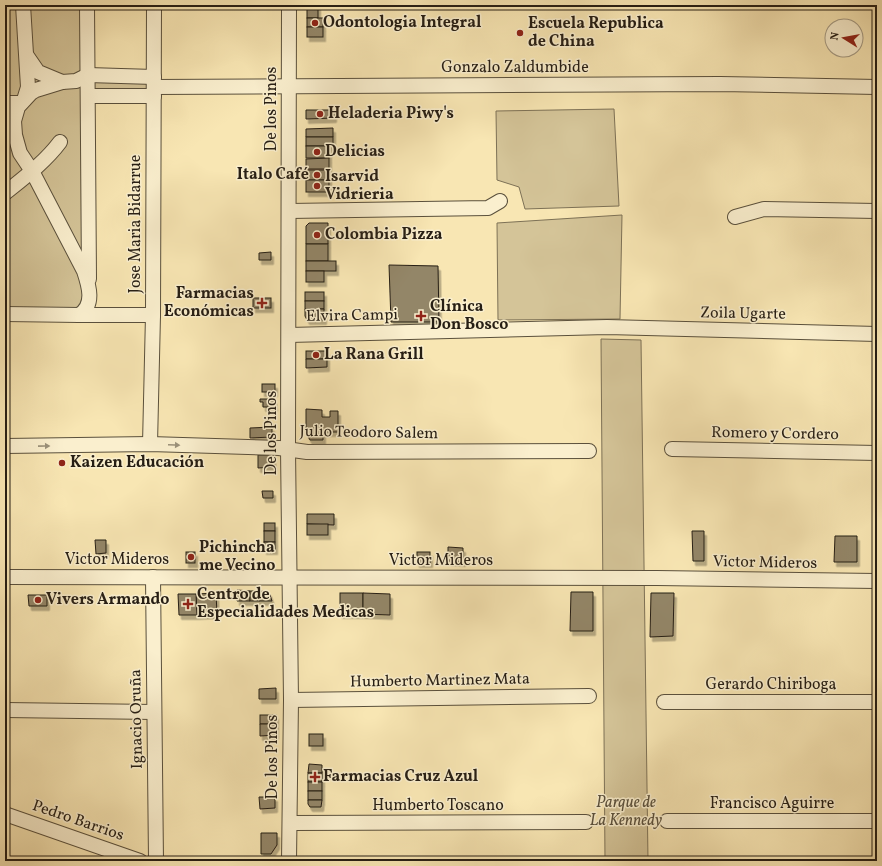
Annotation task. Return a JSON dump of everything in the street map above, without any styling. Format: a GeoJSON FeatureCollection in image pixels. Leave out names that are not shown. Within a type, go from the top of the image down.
{"type":"FeatureCollection","features":[{"type":"Feature","properties":{"kind":"street"},"geometry":{"type":"LineString","coordinates":[[23,5],[28,87],[23,102]]}},
{"type":"Feature","properties":{"kind":"street"},"geometry":{"type":"LineString","coordinates":[[80,315],[87,309],[89,304],[87,5]]}},
{"type":"Feature","properties":{"kind":"street","name":"Jose Maria Bidarrue"},"geometry":{"type":"LineString","coordinates":[[150,444],[153,315],[154,5]]}},
{"type":"Feature","properties":{"kind":"street","name":"De los Pinos"},"geometry":{"type":"LineString","coordinates":[[289,5],[288,449],[291,700],[289,861]]}},
{"type":"Feature","properties":{"kind":"street"},"geometry":{"type":"LineString","coordinates":[[27,56],[38,72],[62,82]]}},
{"type":"Feature","properties":{"kind":"street"},"geometry":{"type":"LineString","coordinates":[[89,285],[84,271],[32,171],[20,152],[15,135],[14,121],[18,107],[31,93],[36,90],[62,82],[76,81],[88,75],[154,87]]}},
{"type":"Feature","properties":{"kind":"street","name":"Gonzalo Zaldumbide"},"geometry":{"type":"LineString","coordinates":[[154,87],[720,84],[877,87]]}},
{"type":"Feature","properties":{"kind":"street"},"geometry":{"type":"LineString","coordinates":[[88,96],[154,87]]}},
{"type":"Feature","properties":{"kind":"street"},"geometry":{"type":"LineString","coordinates":[[5,104],[23,102]]}},
{"type":"Feature","properties":{"kind":"street"},"geometry":{"type":"LineString","coordinates":[[5,193],[54,151],[60,142]]}},
{"type":"Feature","properties":{"kind":"street"},"geometry":{"type":"LineString","coordinates":[[289,211],[488,208],[500,201]]}},
{"type":"Feature","properties":{"kind":"street"},"geometry":{"type":"LineString","coordinates":[[735,217],[764,209],[877,211]]}},
{"type":"Feature","properties":{"kind":"street"},"geometry":{"type":"LineString","coordinates":[[5,314],[153,315]]}},
{"type":"Feature","properties":{"kind":"street","name":"Elvira Campi"},"geometry":{"type":"LineString","coordinates":[[289,335],[607,327]]}},
{"type":"Feature","properties":{"kind":"street","name":"Zoila Ugarte"},"geometry":{"type":"LineString","coordinates":[[607,327],[877,334]]}},
{"type":"Feature","properties":{"kind":"street","name":"Julio Teodoro Salem"},"geometry":{"type":"LineString","coordinates":[[5,446],[150,444],[288,449],[307,452],[589,451]]}},
{"type":"Feature","properties":{"kind":"street","name":"Romero y Cordero"},"geometry":{"type":"LineString","coordinates":[[672,449],[877,453]]}},
{"type":"Feature","properties":{"kind":"street","name":"Victor Mideros"},"geometry":{"type":"LineString","coordinates":[[5,577],[650,578],[877,582]]}},
{"type":"Feature","properties":{"kind":"street","name":"Ignacio Oruña"},"geometry":{"type":"LineString","coordinates":[[153,577],[156,861]]}},
{"type":"Feature","properties":{"kind":"street","name":"Humberto Martinez Mata"},"geometry":{"type":"LineString","coordinates":[[291,700],[589,696]]}},
{"type":"Feature","properties":{"kind":"street","name":"Gerardo Chiriboga"},"geometry":{"type":"LineString","coordinates":[[664,702],[877,702]]}},
{"type":"Feature","properties":{"kind":"street"},"geometry":{"type":"LineString","coordinates":[[5,710],[154,712]]}},
{"type":"Feature","properties":{"kind":"street","name":"Pedro Barrios"},"geometry":{"type":"LineString","coordinates":[[5,814],[140,861]]}},
{"type":"Feature","properties":{"kind":"street","name":"Francisco Aguirre"},"geometry":{"type":"LineString","coordinates":[[667,822],[877,821]]}},
{"type":"Feature","properties":{"kind":"street","name":"Humberto Toscano"},"geometry":{"type":"LineString","coordinates":[[290,823],[586,822]]}},
{"type":"Feature","properties":{"kind":"green space"},"geometry":{"type":"Polygon","coordinates":[[[5,5],[87,5],[88,75],[154,77],[154,96],[88,96],[86,308],[5,313],[5,5]]]}},
{"type":"Feature","properties":{"kind":"green space"},"geometry":{"type":"Polygon","coordinates":[[[614,109],[619,206],[525,209],[519,187],[497,180],[496,111],[614,109]]]}},
{"type":"Feature","properties":{"kind":"green space"},"geometry":{"type":"Polygon","coordinates":[[[622,215],[620,319],[498,320],[497,223],[622,215]]]}},
{"type":"Feature","properties":{"kind":"green space","name":"Parque de La Kennedy"},"geometry":{"type":"Polygon","coordinates":[[[601,339],[641,340],[648,861],[605,861],[601,339]]]}},
{"type":"Feature","properties":{"kind":"building"},"geometry":{"type":"Polygon","coordinates":[[[307,5],[318,5],[318,9],[307,9],[307,5]]]}},
{"type":"Feature","properties":{"kind":"building"},"geometry":{"type":"Polygon","coordinates":[[[307,9],[318,9],[318,18],[307,18],[307,9]]]}},
{"type":"Feature","properties":{"kind":"building","name":"Odontologia Integral"},"geometry":{"type":"Polygon","coordinates":[[[307,18],[323,18],[323,27],[307,27],[307,18]]]}},
{"type":"Feature","properties":{"kind":"building"},"geometry":{"type":"Polygon","coordinates":[[[307,27],[323,27],[323,37],[307,37],[307,27]]]}},
{"type":"Feature","properties":{"kind":"building","name":"Heladeria Piwy's"},"geometry":{"type":"Polygon","coordinates":[[[306,110],[334,110],[334,118],[306,119],[306,110]]]}},
{"type":"Feature","properties":{"kind":"building"},"geometry":{"type":"Polygon","coordinates":[[[333,128],[333,137],[306,137],[306,129],[333,128]]]}},
{"type":"Feature","properties":{"kind":"building"},"geometry":{"type":"Polygon","coordinates":[[[306,137],[333,137],[333,146],[306,146],[306,137]]]}},
{"type":"Feature","properties":{"kind":"building","name":"Delicias"},"geometry":{"type":"Polygon","coordinates":[[[306,146],[329,146],[329,158],[306,158],[306,146]]]}},
{"type":"Feature","properties":{"kind":"building"},"geometry":{"type":"Polygon","coordinates":[[[329,158],[329,169],[306,169],[306,159],[329,158]]]}},
{"type":"Feature","properties":{"kind":"building","name":"Italo Café"},"geometry":{"type":"Polygon","coordinates":[[[306,170],[329,170],[329,180],[306,180],[306,170]]]}},
{"type":"Feature","properties":{"kind":"building","name":"Isarvid Vidrieria"},"geometry":{"type":"Polygon","coordinates":[[[306,180],[329,180],[329,192],[306,192],[306,180]]]}},
{"type":"Feature","properties":{"kind":"building","name":"Colombia Pizza"},"geometry":{"type":"Polygon","coordinates":[[[309,223],[328,223],[328,244],[306,244],[306,226],[309,223]]]}},
{"type":"Feature","properties":{"kind":"building"},"geometry":{"type":"Polygon","coordinates":[[[306,244],[328,244],[328,261],[306,261],[306,244]]]}},
{"type":"Feature","properties":{"kind":"building"},"geometry":{"type":"Polygon","coordinates":[[[271,252],[271,260],[259,260],[259,253],[271,252]]]}},
{"type":"Feature","properties":{"kind":"building"},"geometry":{"type":"Polygon","coordinates":[[[306,261],[336,261],[336,271],[306,271],[306,261]]]}},
{"type":"Feature","properties":{"kind":"building"},"geometry":{"type":"Polygon","coordinates":[[[389,265],[438,266],[439,322],[391,322],[389,265]]]}},
{"type":"Feature","properties":{"kind":"building"},"geometry":{"type":"Polygon","coordinates":[[[306,271],[324,271],[324,282],[306,282],[306,271]]]}},
{"type":"Feature","properties":{"kind":"building"},"geometry":{"type":"Polygon","coordinates":[[[305,292],[324,292],[324,301],[305,301],[305,292]]]}},
{"type":"Feature","properties":{"kind":"building","name":"Farmacias Económicas"},"geometry":{"type":"Polygon","coordinates":[[[253,298],[271,298],[271,308],[253,308],[253,298]]]}},
{"type":"Feature","properties":{"kind":"building"},"geometry":{"type":"Polygon","coordinates":[[[305,301],[324,301],[324,309],[305,309],[305,301]]]}},
{"type":"Feature","properties":{"kind":"building"},"geometry":{"type":"Polygon","coordinates":[[[305,309],[324,309],[324,320],[307,320],[305,316],[305,309]]]}},
{"type":"Feature","properties":{"kind":"building","name":"La Rana Grill"},"geometry":{"type":"Polygon","coordinates":[[[306,351],[327,351],[327,359],[306,359],[306,351]]]}},
{"type":"Feature","properties":{"kind":"building"},"geometry":{"type":"Polygon","coordinates":[[[306,359],[327,359],[327,367],[306,368],[306,359]]]}},
{"type":"Feature","properties":{"kind":"building"},"geometry":{"type":"Polygon","coordinates":[[[262,384],[275,384],[275,392],[262,392],[262,384]]]}},
{"type":"Feature","properties":{"kind":"building"},"geometry":{"type":"Polygon","coordinates":[[[260,399],[274,399],[275,407],[263,407],[263,402],[260,402],[260,399]]]}},
{"type":"Feature","properties":{"kind":"building"},"geometry":{"type":"Polygon","coordinates":[[[306,409],[322,410],[322,417],[330,417],[330,411],[338,411],[338,432],[323,432],[323,440],[310,440],[306,433],[306,409]]]}},
{"type":"Feature","properties":{"kind":"building"},"geometry":{"type":"Polygon","coordinates":[[[272,427],[272,437],[250,438],[250,428],[272,427]]]}},
{"type":"Feature","properties":{"kind":"building"},"geometry":{"type":"Polygon","coordinates":[[[258,455],[270,455],[273,459],[274,467],[258,468],[258,455]]]}},
{"type":"Feature","properties":{"kind":"building"},"geometry":{"type":"Polygon","coordinates":[[[262,491],[273,491],[273,498],[263,498],[262,491]]]}},
{"type":"Feature","properties":{"kind":"building"},"geometry":{"type":"Polygon","coordinates":[[[307,514],[334,514],[334,525],[307,524],[307,514]]]}},
{"type":"Feature","properties":{"kind":"building"},"geometry":{"type":"Polygon","coordinates":[[[264,523],[275,523],[275,531],[264,531],[264,523]]]}},
{"type":"Feature","properties":{"kind":"building"},"geometry":{"type":"Polygon","coordinates":[[[307,524],[328,524],[328,535],[307,535],[307,524]]]}},
{"type":"Feature","properties":{"kind":"building"},"geometry":{"type":"Polygon","coordinates":[[[264,531],[275,531],[275,542],[264,542],[264,531]]]}},
{"type":"Feature","properties":{"kind":"building"},"geometry":{"type":"Polygon","coordinates":[[[692,531],[704,531],[704,561],[693,561],[692,531]]]}},
{"type":"Feature","properties":{"kind":"building"},"geometry":{"type":"Polygon","coordinates":[[[835,536],[857,536],[857,562],[834,562],[835,536]]]}},
{"type":"Feature","properties":{"kind":"building"},"geometry":{"type":"Polygon","coordinates":[[[95,540],[106,540],[106,553],[96,554],[95,540]]]}},
{"type":"Feature","properties":{"kind":"building"},"geometry":{"type":"Polygon","coordinates":[[[264,542],[275,542],[275,550],[264,550],[264,542]]]}},
{"type":"Feature","properties":{"kind":"building"},"geometry":{"type":"Polygon","coordinates":[[[448,547],[463,548],[463,562],[448,561],[448,547]]]}},
{"type":"Feature","properties":{"kind":"building","name":"Pichincha me Vecino"},"geometry":{"type":"Polygon","coordinates":[[[186,552],[195,552],[195,563],[186,563],[186,552]]]}},
{"type":"Feature","properties":{"kind":"building"},"geometry":{"type":"Polygon","coordinates":[[[417,552],[430,552],[430,563],[417,563],[417,552]]]}},
{"type":"Feature","properties":{"kind":"building"},"geometry":{"type":"Polygon","coordinates":[[[237,590],[250,591],[250,601],[237,601],[237,590]]]}},
{"type":"Feature","properties":{"kind":"building"},"geometry":{"type":"Polygon","coordinates":[[[250,591],[259,591],[259,601],[250,601],[250,591]]]}},
{"type":"Feature","properties":{"kind":"building"},"geometry":{"type":"Polygon","coordinates":[[[259,591],[269,592],[272,601],[259,601],[259,591]]]}},
{"type":"Feature","properties":{"kind":"building"},"geometry":{"type":"Polygon","coordinates":[[[571,592],[593,592],[593,631],[570,631],[571,592]]]}},
{"type":"Feature","properties":{"kind":"building"},"geometry":{"type":"Polygon","coordinates":[[[216,593],[217,614],[197,615],[196,594],[216,593]]]}},
{"type":"Feature","properties":{"kind":"building"},"geometry":{"type":"Polygon","coordinates":[[[340,593],[363,593],[363,614],[340,614],[340,593]]]}},
{"type":"Feature","properties":{"kind":"building"},"geometry":{"type":"Polygon","coordinates":[[[363,593],[390,594],[390,615],[363,614],[363,593]]]}},
{"type":"Feature","properties":{"kind":"building"},"geometry":{"type":"Polygon","coordinates":[[[651,593],[674,593],[673,636],[650,637],[651,593]]]}},
{"type":"Feature","properties":{"kind":"building","name":"Centro de Especialidades Medicas"},"geometry":{"type":"Polygon","coordinates":[[[178,594],[196,594],[197,615],[179,615],[178,594]]]}},
{"type":"Feature","properties":{"kind":"building","name":"Vivers Armando"},"geometry":{"type":"Polygon","coordinates":[[[28,595],[47,595],[47,606],[29,606],[28,595]]]}},
{"type":"Feature","properties":{"kind":"building"},"geometry":{"type":"Polygon","coordinates":[[[276,688],[276,699],[259,699],[259,689],[276,688]]]}},
{"type":"Feature","properties":{"kind":"building"},"geometry":{"type":"Polygon","coordinates":[[[260,715],[276,715],[276,724],[260,724],[260,715]]]}},
{"type":"Feature","properties":{"kind":"building"},"geometry":{"type":"Polygon","coordinates":[[[260,724],[276,724],[276,735],[260,736],[260,724]]]}},
{"type":"Feature","properties":{"kind":"building"},"geometry":{"type":"Polygon","coordinates":[[[309,734],[323,734],[323,746],[309,746],[309,734]]]}},
{"type":"Feature","properties":{"kind":"building"},"geometry":{"type":"Polygon","coordinates":[[[309,764],[322,765],[322,773],[308,773],[309,764]]]}},
{"type":"Feature","properties":{"kind":"building","name":"Farmacias Cruz Azul"},"geometry":{"type":"Polygon","coordinates":[[[308,773],[322,773],[322,782],[308,782],[308,773]]]}},
{"type":"Feature","properties":{"kind":"building"},"geometry":{"type":"Polygon","coordinates":[[[308,782],[322,782],[322,791],[308,791],[308,782]]]}},
{"type":"Feature","properties":{"kind":"building"},"geometry":{"type":"Polygon","coordinates":[[[308,791],[322,791],[322,800],[308,800],[308,791]]]}},
{"type":"Feature","properties":{"kind":"building"},"geometry":{"type":"Polygon","coordinates":[[[259,797],[275,797],[275,808],[260,809],[259,797]]]}},
{"type":"Feature","properties":{"kind":"building"},"geometry":{"type":"Polygon","coordinates":[[[308,800],[322,800],[321,807],[310,807],[308,800]]]}},
{"type":"Feature","properties":{"kind":"building"},"geometry":{"type":"Polygon","coordinates":[[[261,833],[277,833],[277,845],[271,854],[261,854],[261,833]]]}},
{"type":"Feature","properties":{"kind":"place","name":"Odontologia Integral"},"geometry":{"type":"Point","coordinates":[315,23]}},
{"type":"Feature","properties":{"kind":"place","name":"Escuela Republica de China"},"geometry":{"type":"Point","coordinates":[520,33]}},
{"type":"Feature","properties":{"kind":"place","name":"Heladeria Piwy's"},"geometry":{"type":"Point","coordinates":[320,114]}},
{"type":"Feature","properties":{"kind":"place","name":"Delicias"},"geometry":{"type":"Point","coordinates":[317,152]}},
{"type":"Feature","properties":{"kind":"place","name":"Italo Café"},"geometry":{"type":"Point","coordinates":[317,175]}},
{"type":"Feature","properties":{"kind":"place","name":"Isarvid Vidrieria"},"geometry":{"type":"Point","coordinates":[317,186]}},
{"type":"Feature","properties":{"kind":"place","name":"Colombia Pizza"},"geometry":{"type":"Point","coordinates":[317,235]}},
{"type":"Feature","properties":{"kind":"place","name":"Farmacias Económicas"},"geometry":{"type":"Point","coordinates":[262,303]}},
{"type":"Feature","properties":{"kind":"place","name":"Clínica Don Bosco"},"geometry":{"type":"Point","coordinates":[421,316]}},
{"type":"Feature","properties":{"kind":"place","name":"La Rana Grill"},"geometry":{"type":"Point","coordinates":[316,355]}},
{"type":"Feature","properties":{"kind":"place","name":"Kaizen Educación"},"geometry":{"type":"Point","coordinates":[62,463]}},
{"type":"Feature","properties":{"kind":"place","name":"Pichincha me Vecino"},"geometry":{"type":"Point","coordinates":[191,557]}},
{"type":"Feature","properties":{"kind":"place","name":"Vivers Armando"},"geometry":{"type":"Point","coordinates":[38,600]}},
{"type":"Feature","properties":{"kind":"place","name":"Centro de Especialidades Medicas"},"geometry":{"type":"Point","coordinates":[188,604]}},
{"type":"Feature","properties":{"kind":"place","name":"Farmacias Cruz Azul"},"geometry":{"type":"Point","coordinates":[315,777]}}]}
